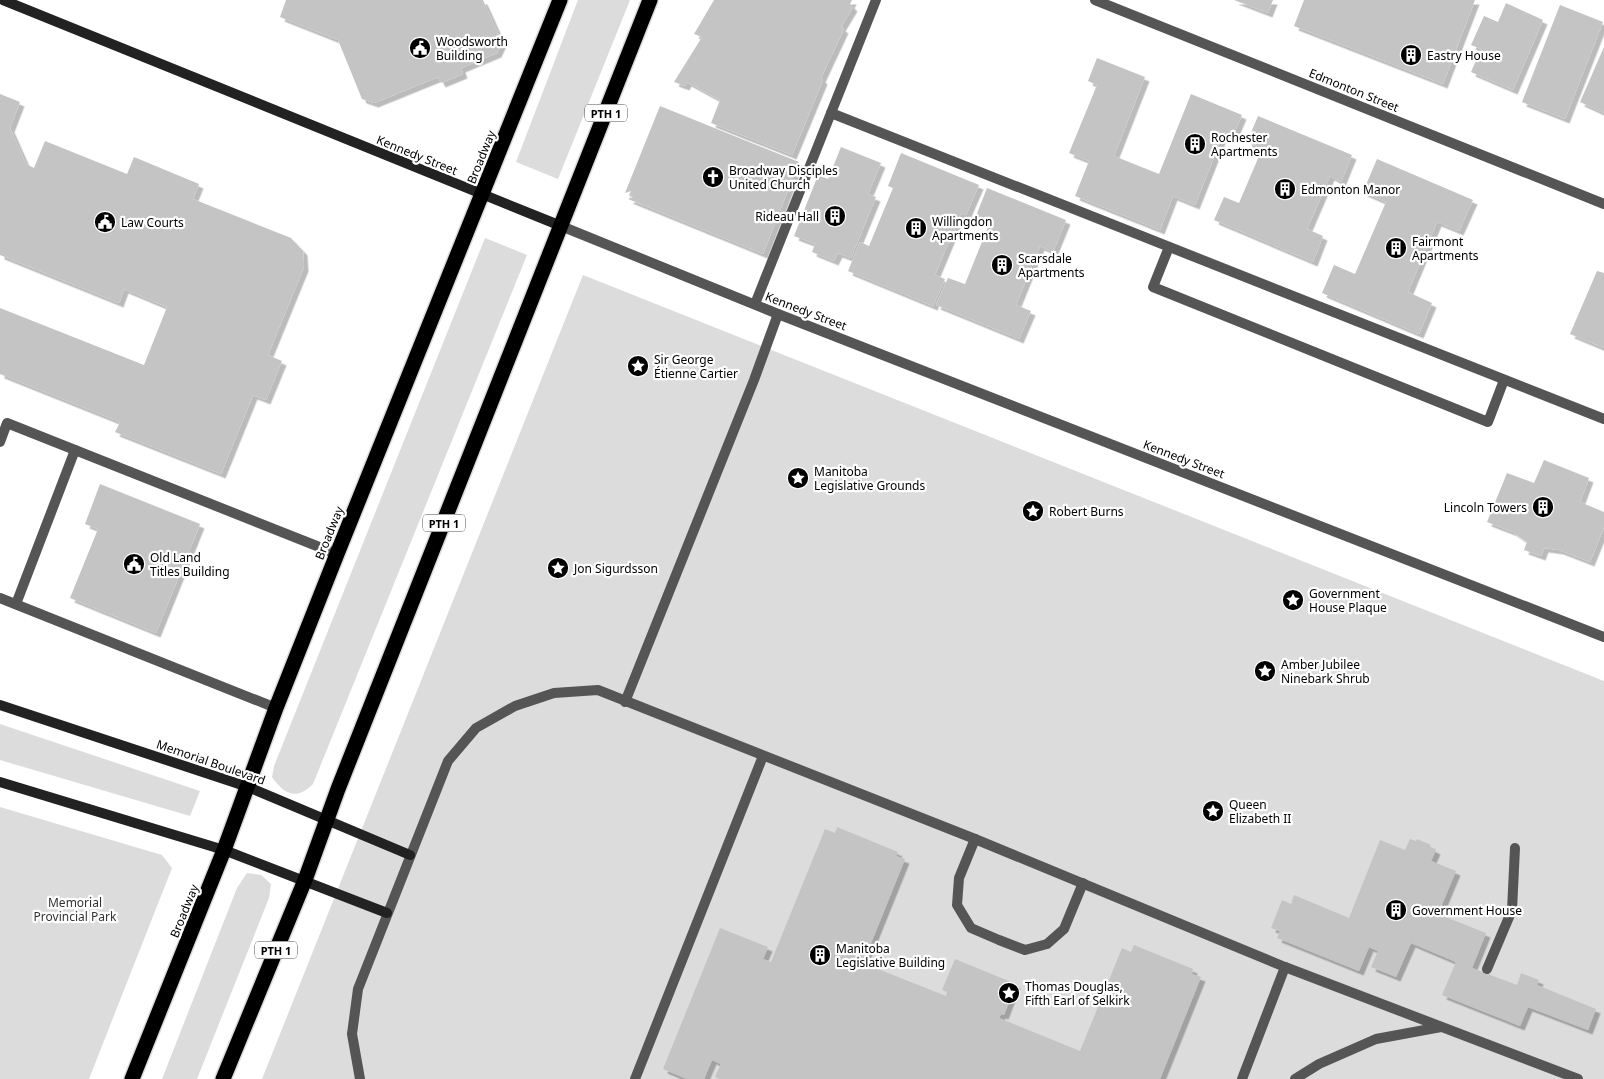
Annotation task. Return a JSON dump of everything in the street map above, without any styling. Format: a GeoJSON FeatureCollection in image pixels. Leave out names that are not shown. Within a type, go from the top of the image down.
{"type":"FeatureCollection","features":[{"type":"Feature","properties":{"kind":"highway","name":"Broadway"},"geometry":{"type":"LineString","coordinates":[[132,1079],[224,850],[276,708],[337,554],[560,0]]}},
{"type":"Feature","properties":{"kind":"highway","name":"PTH 1"},"geometry":{"type":"LineString","coordinates":[[223,1079],[305,880],[650,0]]}},
{"type":"Feature","properties":{"kind":"street","name":"Kennedy Street"},"geometry":{"type":"LineString","coordinates":[[3,0],[778,314],[1604,637]]}},
{"type":"Feature","properties":{"kind":"street"},"geometry":{"type":"LineString","coordinates":[[755,304],[876,0]]}},
{"type":"Feature","properties":{"kind":"street","name":"Edmonton Street"},"geometry":{"type":"LineString","coordinates":[[1095,0],[1604,204]]}},
{"type":"Feature","properties":{"kind":"street"},"geometry":{"type":"LineString","coordinates":[[831,113],[1604,420]]}},
{"type":"Feature","properties":{"kind":"street"},"geometry":{"type":"LineString","coordinates":[[1169,247],[1153,287],[1488,422],[1504,380]]}},
{"type":"Feature","properties":{"kind":"street"},"geometry":{"type":"LineString","coordinates":[[625,702],[754,380],[778,314]]}},
{"type":"Feature","properties":{"kind":"street"},"geometry":{"type":"LineString","coordinates":[[0,442],[7,423],[337,554]]}},
{"type":"Feature","properties":{"kind":"street"},"geometry":{"type":"LineString","coordinates":[[16,604],[75,450]]}},
{"type":"Feature","properties":{"kind":"street"},"geometry":{"type":"LineString","coordinates":[[0,598],[276,708]]}},
{"type":"Feature","properties":{"kind":"street"},"geometry":{"type":"LineString","coordinates":[[360,1079],[352,1034],[358,989],[448,761],[476,728],[515,706],[554,692],[598,690],[1083,883],[1285,967],[1578,1079]]}},
{"type":"Feature","properties":{"kind":"street","name":"Memorial Boulevard"},"geometry":{"type":"LineString","coordinates":[[0,704],[248,787],[410,855]]}},
{"type":"Feature","properties":{"kind":"street"},"geometry":{"type":"LineString","coordinates":[[635,1079],[763,756]]}},
{"type":"Feature","properties":{"kind":"street"},"geometry":{"type":"LineString","coordinates":[[0,782],[224,850],[387,913]]}},
{"type":"Feature","properties":{"kind":"street"},"geometry":{"type":"LineString","coordinates":[[975,840],[958,878],[957,905],[971,928],[1007,943],[1025,950],[1047,944],[1064,929],[1083,883]]}},
{"type":"Feature","properties":{"kind":"street"},"geometry":{"type":"LineString","coordinates":[[1488,969],[1512,910],[1514,848]]}},
{"type":"Feature","properties":{"kind":"street"},"geometry":{"type":"LineString","coordinates":[[1242,1079],[1285,967]]}},
{"type":"Feature","properties":{"kind":"street"},"geometry":{"type":"LineString","coordinates":[[1296,1079],[1319,1064],[1376,1039],[1442,1027]]}},
{"type":"Feature","properties":{"kind":"green space"},"geometry":{"type":"Polygon","coordinates":[[[578,0],[630,0],[558,179],[516,162],[578,0]]]}},
{"type":"Feature","properties":{"kind":"green space"},"geometry":{"type":"Polygon","coordinates":[[[485,238],[527,255],[313,784],[301,792],[291,793],[281,788],[272,777],[274,766],[485,238]]]}},
{"type":"Feature","properties":{"kind":"green space","name":"Manitoba Legislative Grounds"},"geometry":{"type":"Polygon","coordinates":[[[583,275],[1604,681],[1604,1079],[262,1079],[583,275]]]}},
{"type":"Feature","properties":{"kind":"green space"},"geometry":{"type":"Polygon","coordinates":[[[0,724],[200,791],[190,816],[0,760],[0,724]]]}},
{"type":"Feature","properties":{"kind":"green space","name":"Memorial Provincial Park"},"geometry":{"type":"Polygon","coordinates":[[[0,807],[162,855],[172,868],[89,1079],[0,1079],[0,807]]]}},
{"type":"Feature","properties":{"kind":"green space"},"geometry":{"type":"Polygon","coordinates":[[[247,873],[261,875],[271,884],[269,898],[197,1079],[162,1079],[237,888],[247,873]]]}},
{"type":"Feature","properties":{"kind":"building","name":"Woodsworth Building"},"geometry":{"type":"Polygon","coordinates":[[[286,0],[483,0],[502,42],[497,53],[461,68],[463,74],[441,83],[438,77],[374,103],[362,99],[338,40],[280,17],[286,0]]]}},
{"type":"Feature","properties":{"kind":"building"},"geometry":{"type":"Polygon","coordinates":[[[714,0],[852,0],[850,4],[853,7],[841,27],[844,29],[821,78],[823,80],[792,155],[711,123],[720,100],[687,82],[685,86],[674,82],[702,37],[694,34],[714,0]]]}},
{"type":"Feature","properties":{"kind":"building"},"geometry":{"type":"Polygon","coordinates":[[[1234,0],[1273,0],[1268,13],[1234,0]]]}},
{"type":"Feature","properties":{"kind":"building","name":"Eastry House"},"geometry":{"type":"Polygon","coordinates":[[[1304,0],[1475,0],[1443,84],[1294,26],[1304,0]]]}},
{"type":"Feature","properties":{"kind":"building"},"geometry":{"type":"Polygon","coordinates":[[[1506,3],[1543,20],[1513,90],[1471,72],[1481,49],[1471,45],[1484,16],[1498,22],[1506,3]]]}},
{"type":"Feature","properties":{"kind":"building"},"geometry":{"type":"Polygon","coordinates":[[[1560,5],[1603,22],[1565,119],[1522,102],[1560,5]]]}},
{"type":"Feature","properties":{"kind":"building"},"geometry":{"type":"Polygon","coordinates":[[[1604,47],[1604,113],[1580,102],[1604,47]]]}},
{"type":"Feature","properties":{"kind":"building","name":"Rochester Apartments"},"geometry":{"type":"Polygon","coordinates":[[[1097,58],[1145,77],[1114,156],[1159,174],[1191,94],[1242,115],[1233,136],[1224,132],[1195,205],[1173,196],[1160,230],[1075,196],[1089,161],[1069,153],[1097,85],[1088,81],[1097,58]]]}},
{"type":"Feature","properties":{"kind":"building"},"geometry":{"type":"Polygon","coordinates":[[[0,94],[20,102],[10,128],[26,164],[34,168],[45,141],[127,174],[134,157],[199,184],[193,199],[291,238],[303,251],[304,267],[268,355],[282,361],[266,400],[253,395],[221,474],[115,432],[120,422],[0,374],[0,308],[144,365],[167,307],[124,289],[119,303],[0,255],[0,94]]]}},
{"type":"Feature","properties":{"kind":"building","name":"Broadway Disciples United Church"},"geometry":{"type":"Polygon","coordinates":[[[660,106],[799,162],[763,254],[628,199],[633,197],[629,195],[631,191],[625,193],[660,106]]]}},
{"type":"Feature","properties":{"kind":"building","name":"Edmonton Manor"},"geometry":{"type":"Polygon","coordinates":[[[1258,116],[1352,155],[1341,182],[1330,176],[1307,229],[1323,236],[1313,262],[1214,220],[1224,197],[1239,203],[1262,149],[1247,142],[1258,116]]]}},
{"type":"Feature","properties":{"kind":"building","name":"Rideau Hall"},"geometry":{"type":"Polygon","coordinates":[[[841,147],[881,163],[868,194],[876,197],[851,258],[838,253],[834,261],[812,252],[815,244],[794,236],[818,175],[828,179],[841,147]]]}},
{"type":"Feature","properties":{"kind":"building","name":"Willingdon Apartments"},"geometry":{"type":"Polygon","coordinates":[[[901,153],[979,185],[966,215],[961,213],[935,275],[945,279],[933,306],[848,271],[860,242],[869,246],[893,188],[888,186],[901,153]]]}},
{"type":"Feature","properties":{"kind":"building","name":"Fairmont Apartments"},"geometry":{"type":"Polygon","coordinates":[[[1377,159],[1473,200],[1459,231],[1437,222],[1408,292],[1432,303],[1419,334],[1322,293],[1334,265],[1355,274],[1386,202],[1363,192],[1377,159]]]}},
{"type":"Feature","properties":{"kind":"building","name":"Scarsdale Apartments"},"geometry":{"type":"Polygon","coordinates":[[[987,188],[1066,220],[1053,252],[1040,246],[1016,305],[1031,311],[1019,339],[936,305],[948,278],[965,284],[990,222],[976,216],[987,188]]]}},
{"type":"Feature","properties":{"kind":"building"},"geometry":{"type":"Polygon","coordinates":[[[1597,271],[1604,273],[1604,348],[1570,334],[1597,271]]]}},
{"type":"Feature","properties":{"kind":"building","name":"Lincoln Towers"},"geometry":{"type":"Polygon","coordinates":[[[1544,460],[1589,478],[1580,502],[1604,512],[1604,527],[1590,562],[1559,550],[1544,548],[1541,556],[1524,550],[1527,542],[1513,532],[1487,522],[1507,473],[1534,483],[1544,460]]]}},
{"type":"Feature","properties":{"kind":"building","name":"Old Land Titles Building"},"geometry":{"type":"Polygon","coordinates":[[[100,484],[200,524],[156,633],[70,598],[98,529],[85,524],[100,484]]]}},
{"type":"Feature","properties":{"kind":"building","name":"Manitoba Legislative Building"},"geometry":{"type":"Polygon","coordinates":[[[837,827],[898,852],[896,856],[905,859],[863,963],[946,996],[947,992],[942,990],[955,959],[1016,984],[1004,1015],[1001,1014],[999,1018],[1080,1051],[1122,948],[1131,952],[1134,945],[1193,969],[1192,974],[1201,977],[1160,1079],[719,1079],[715,1077],[721,1064],[712,1060],[704,1079],[687,1079],[663,1069],[720,928],[768,947],[763,959],[771,962],[825,829],[835,833],[837,827]]]}},
{"type":"Feature","properties":{"kind":"building","name":"Government House"},"geometry":{"type":"Polygon","coordinates":[[[1410,839],[1416,841],[1417,839],[1431,845],[1430,847],[1436,850],[1431,861],[1456,871],[1438,914],[1486,933],[1472,968],[1517,985],[1521,973],[1539,980],[1537,985],[1596,1009],[1588,1030],[1528,1007],[1520,1026],[1442,995],[1456,962],[1411,943],[1396,977],[1371,967],[1378,951],[1369,947],[1359,971],[1277,938],[1280,931],[1271,928],[1282,900],[1291,904],[1294,895],[1349,918],[1380,840],[1405,850],[1410,839]]]}},
{"type":"Feature","properties":{"kind":"place","name":"Woodsworth Building"},"geometry":{"type":"Point","coordinates":[420,48]}},
{"type":"Feature","properties":{"kind":"place","name":"Eastry House"},"geometry":{"type":"Point","coordinates":[1411,55]}},
{"type":"Feature","properties":{"kind":"place","name":"Rochester Apartments"},"geometry":{"type":"Point","coordinates":[1195,144]}},
{"type":"Feature","properties":{"kind":"place","name":"Broadway Disciples United Church"},"geometry":{"type":"Point","coordinates":[713,177]}},
{"type":"Feature","properties":{"kind":"place","name":"Edmonton Manor"},"geometry":{"type":"Point","coordinates":[1285,189]}},
{"type":"Feature","properties":{"kind":"place","name":"Rideau Hall"},"geometry":{"type":"Point","coordinates":[835,216]}},
{"type":"Feature","properties":{"kind":"place","name":"Law Courts"},"geometry":{"type":"Point","coordinates":[105,222]}},
{"type":"Feature","properties":{"kind":"place","name":"Willingdon Apartments"},"geometry":{"type":"Point","coordinates":[916,228]}},
{"type":"Feature","properties":{"kind":"place","name":"Fairmont Apartments"},"geometry":{"type":"Point","coordinates":[1396,248]}},
{"type":"Feature","properties":{"kind":"place","name":"Scarsdale Apartments"},"geometry":{"type":"Point","coordinates":[1002,265]}},
{"type":"Feature","properties":{"kind":"place","name":"Sir George Étienne Cartier"},"geometry":{"type":"Point","coordinates":[638,366]}},
{"type":"Feature","properties":{"kind":"place","name":"Manitoba Legislative Grounds"},"geometry":{"type":"Point","coordinates":[798,478]}},
{"type":"Feature","properties":{"kind":"place","name":"Lincoln Towers"},"geometry":{"type":"Point","coordinates":[1543,507]}},
{"type":"Feature","properties":{"kind":"place","name":"Robert Burns"},"geometry":{"type":"Point","coordinates":[1033,511]}},
{"type":"Feature","properties":{"kind":"place","name":"Old Land Titles Building"},"geometry":{"type":"Point","coordinates":[134,564]}},
{"type":"Feature","properties":{"kind":"place","name":"Jon Sigurdsson"},"geometry":{"type":"Point","coordinates":[558,568]}},
{"type":"Feature","properties":{"kind":"place","name":"Government House Plaque"},"geometry":{"type":"Point","coordinates":[1293,600]}},
{"type":"Feature","properties":{"kind":"place","name":"Amber Jubilee Ninebark Shrub"},"geometry":{"type":"Point","coordinates":[1265,671]}},
{"type":"Feature","properties":{"kind":"place","name":"Queen Elizabeth II"},"geometry":{"type":"Point","coordinates":[1213,811]}},
{"type":"Feature","properties":{"kind":"place","name":"Government House"},"geometry":{"type":"Point","coordinates":[1396,910]}},
{"type":"Feature","properties":{"kind":"place","name":"Manitoba Legislative Building"},"geometry":{"type":"Point","coordinates":[820,955]}},
{"type":"Feature","properties":{"kind":"place","name":"Thomas Douglas, Fifth Earl of Selkirk"},"geometry":{"type":"Point","coordinates":[1009,993]}}]}
